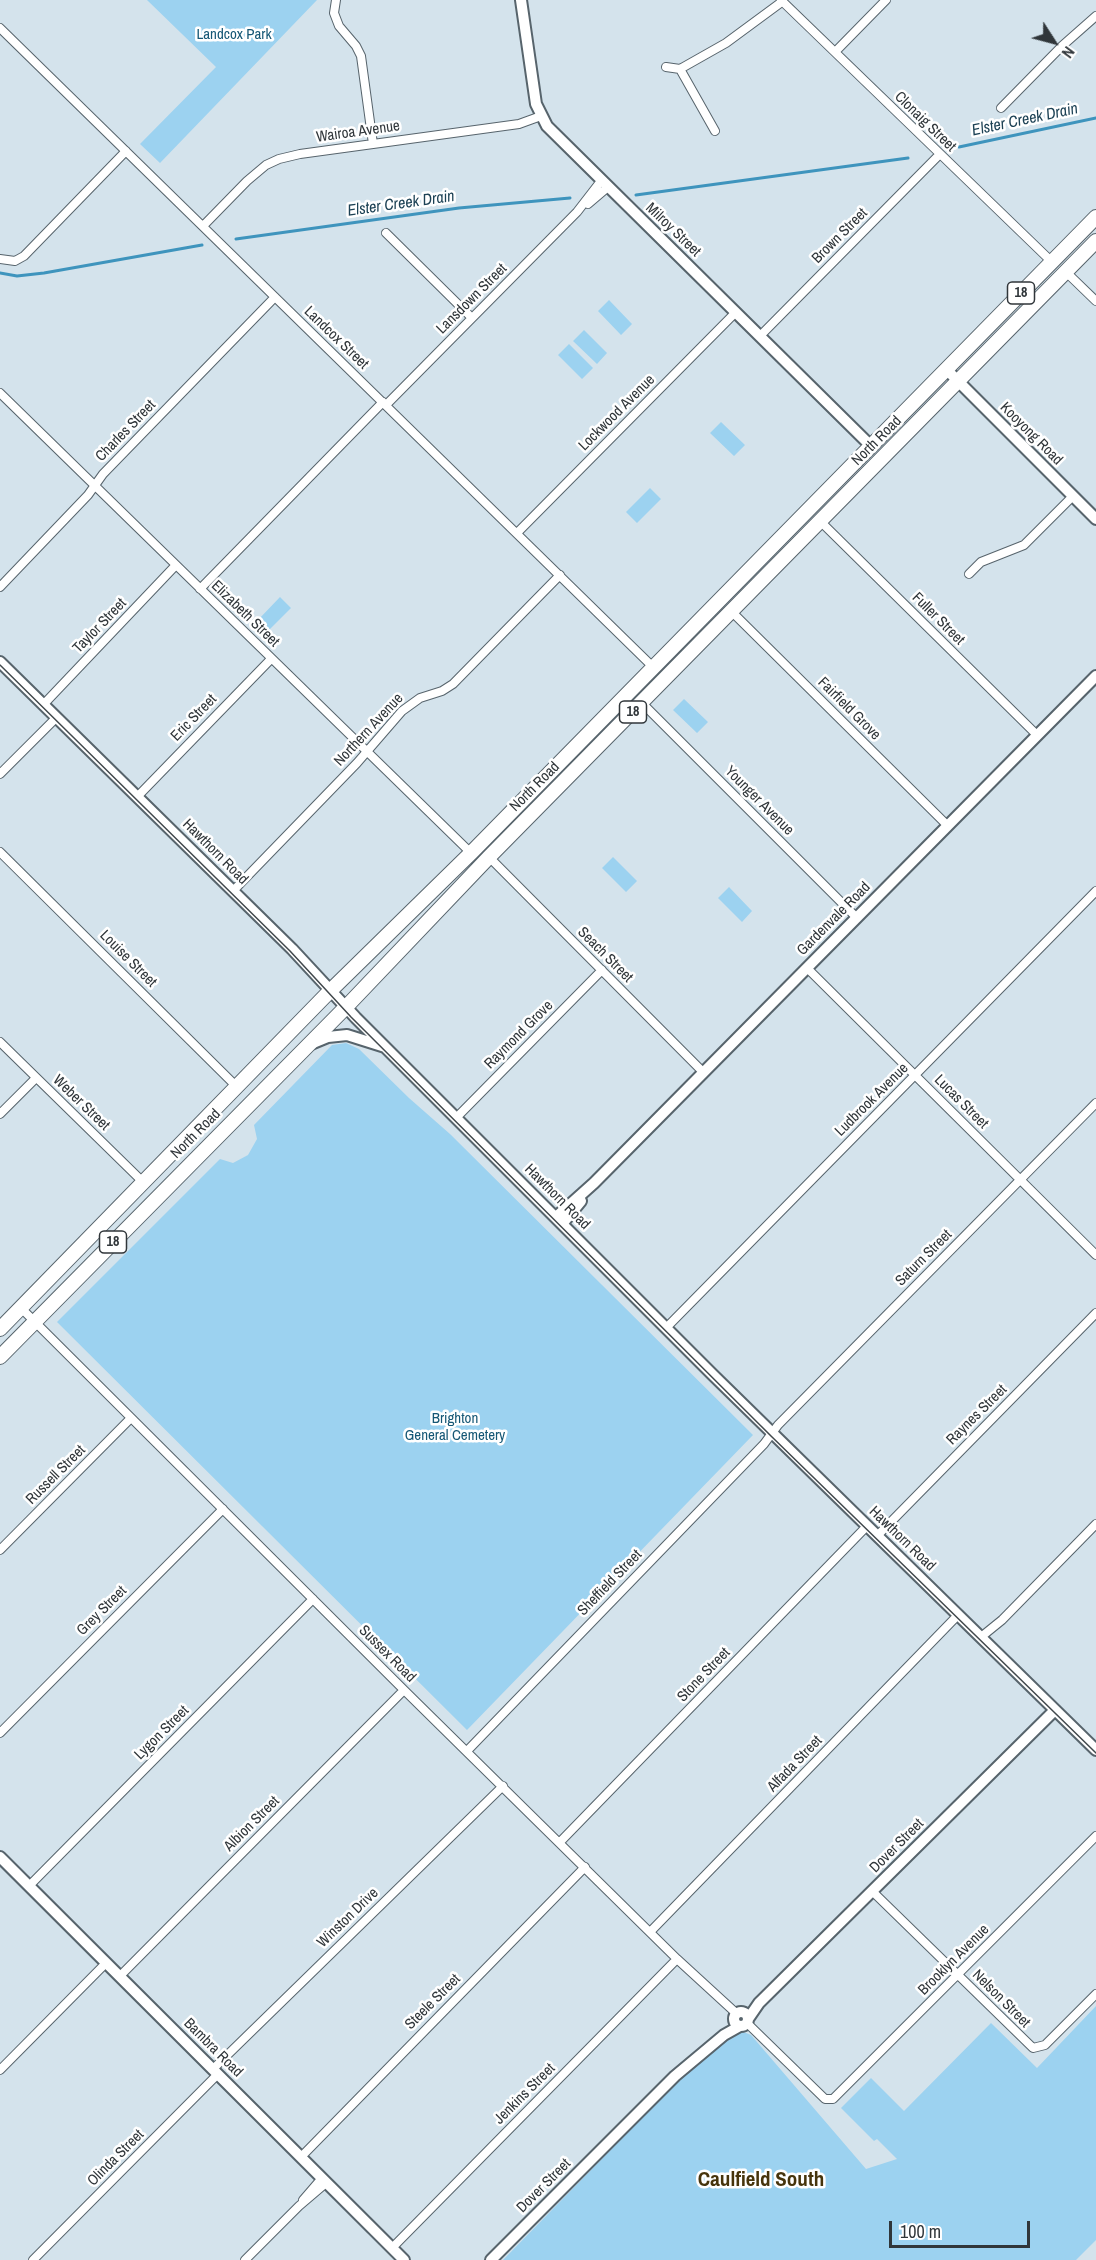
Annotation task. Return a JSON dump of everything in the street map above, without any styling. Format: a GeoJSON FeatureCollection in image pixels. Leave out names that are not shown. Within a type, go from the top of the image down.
{"type":"FeatureCollection","features":[{"type":"Feature","properties":{"kind":"highway","name":"North Road"},"geometry":{"type":"LineString","coordinates":[[0,1329],[236,1086],[471,853],[1096,217]]}},
{"type":"Feature","properties":{"kind":"highway","name":"North Road"},"geometry":{"type":"LineString","coordinates":[[0,1357],[1096,241]]}},
{"type":"Feature","properties":{"kind":"highway"},"geometry":{"type":"LineString","coordinates":[[764,555],[776,567]]}},
{"type":"Feature","properties":{"kind":"highway"},"geometry":{"type":"LineString","coordinates":[[373,948],[388,963]]}},
{"type":"Feature","properties":{"kind":"street"},"geometry":{"type":"LineString","coordinates":[[336,0],[334,14],[339,26],[357,46],[361,56],[373,144]]}},
{"type":"Feature","properties":{"kind":"street","name":"Milroy Street"},"geometry":{"type":"LineString","coordinates":[[521,0],[532,84],[541,116],[555,134],[871,446]]}},
{"type":"Feature","properties":{"kind":"street"},"geometry":{"type":"LineString","coordinates":[[835,52],[886,0]]}},
{"type":"Feature","properties":{"kind":"street"},"geometry":{"type":"LineString","coordinates":[[666,66],[680,69],[726,43],[782,1]]}},
{"type":"Feature","properties":{"kind":"street","name":"Clonaig Street"},"geometry":{"type":"LineString","coordinates":[[782,1],[1052,262]]}},
{"type":"Feature","properties":{"kind":"street"},"geometry":{"type":"LineString","coordinates":[[1001,108],[1062,46],[1096,16]]}},
{"type":"Feature","properties":{"kind":"street","name":"Landcox Street"},"geometry":{"type":"LineString","coordinates":[[0,28],[653,668]]}},
{"type":"Feature","properties":{"kind":"street"},"geometry":{"type":"LineString","coordinates":[[680,69],[715,131]]}},
{"type":"Feature","properties":{"kind":"street","name":"Wairoa Avenue"},"geometry":{"type":"LineString","coordinates":[[203,226],[248,180],[266,165],[279,159],[300,153],[519,124],[541,116]]}},
{"type":"Feature","properties":{"kind":"street"},"geometry":{"type":"LineString","coordinates":[[0,259],[10,261],[24,256],[126,151]]}},
{"type":"Feature","properties":{"kind":"street","name":"Brown Street"},"geometry":{"type":"LineString","coordinates":[[759,336],[939,155]]}},
{"type":"Feature","properties":{"kind":"street","name":"Lansdown Street"},"geometry":{"type":"LineString","coordinates":[[200,589],[605,184]]}},
{"type":"Feature","properties":{"kind":"street"},"geometry":{"type":"LineString","coordinates":[[387,233],[472,318]]}},
{"type":"Feature","properties":{"kind":"street"},"geometry":{"type":"LineString","coordinates":[[1066,272],[1096,301]]}},
{"type":"Feature","properties":{"kind":"street","name":"Charles Street"},"geometry":{"type":"LineString","coordinates":[[0,587],[82,502],[111,466],[274,297]]}},
{"type":"Feature","properties":{"kind":"street","name":"Lockwood Avenue"},"geometry":{"type":"LineString","coordinates":[[517,533],[736,312]]}},
{"type":"Feature","properties":{"kind":"street","name":"Kooyong Road"},"geometry":{"type":"LineString","coordinates":[[946,369],[1096,519]]}},
{"type":"Feature","properties":{"kind":"street","name":"Elizabeth Street"},"geometry":{"type":"LineString","coordinates":[[0,394],[471,853]]}},
{"type":"Feature","properties":{"kind":"street"},"geometry":{"type":"LineString","coordinates":[[969,574],[981,562],[1024,545],[1073,496]]}},
{"type":"Feature","properties":{"kind":"street","name":"Fuller Street"},"geometry":{"type":"LineString","coordinates":[[820,521],[1037,735]]}},
{"type":"Feature","properties":{"kind":"street","name":"Taylor Street"},"geometry":{"type":"LineString","coordinates":[[43,705],[176,565]]}},
{"type":"Feature","properties":{"kind":"street","name":"Northern Avenue"},"geometry":{"type":"LineString","coordinates":[[233,891],[414,701],[442,691],[453,684],[560,575]]}},
{"type":"Feature","properties":{"kind":"street","name":"Fairfield Grove"},"geometry":{"type":"LineString","coordinates":[[732,612],[948,825]]}},
{"type":"Feature","properties":{"kind":"street","name":"Eric Street"},"geometry":{"type":"LineString","coordinates":[[137,797],[271,659]]}},
{"type":"Feature","properties":{"kind":"street","name":"Hawthorn Road"},"geometry":{"type":"LineString","coordinates":[[0,662],[233,891],[345,1007],[666,1328],[1096,1750]]}},
{"type":"Feature","properties":{"kind":"street","name":"Gardenvale Road"},"geometry":{"type":"LineString","coordinates":[[559,1221],[1096,676]]}},
{"type":"Feature","properties":{"kind":"street","name":"Younger Avenue"},"geometry":{"type":"LineString","coordinates":[[642,703],[857,918]]}},
{"type":"Feature","properties":{"kind":"street"},"geometry":{"type":"LineString","coordinates":[[0,774],[56,717]]}},
{"type":"Feature","properties":{"kind":"street","name":"Louise Street"},"geometry":{"type":"LineString","coordinates":[[0,852],[236,1086]]}},
{"type":"Feature","properties":{"kind":"street","name":"Seach Street"},"geometry":{"type":"LineString","coordinates":[[489,857],[704,1072]]}},
{"type":"Feature","properties":{"kind":"street","name":"Ludbrook Avenue"},"geometry":{"type":"LineString","coordinates":[[666,1328],[1096,891]]}},
{"type":"Feature","properties":{"kind":"street","name":"Lucas Street"},"geometry":{"type":"LineString","coordinates":[[807,968],[1096,1255]]}},
{"type":"Feature","properties":{"kind":"street","name":"Raymond Grove"},"geometry":{"type":"LineString","coordinates":[[456,1118],[602,970]]}},
{"type":"Feature","properties":{"kind":"street"},"geometry":{"type":"LineString","coordinates":[[308,1045],[328,1037],[347,1035],[385,1047]]}},
{"type":"Feature","properties":{"kind":"street","name":"Weber Street"},"geometry":{"type":"LineString","coordinates":[[0,1042],[144,1183]]}},
{"type":"Feature","properties":{"kind":"street"},"geometry":{"type":"LineString","coordinates":[[0,1114],[36,1077]]}},
{"type":"Feature","properties":{"kind":"street","name":"Saturn Street"},"geometry":{"type":"LineString","coordinates":[[773,1434],[778,1425],[1096,1103]]}},
{"type":"Feature","properties":{"kind":"street","name":"Sussex Road"},"geometry":{"type":"LineString","coordinates":[[21,1308],[677,1959],[822,2096],[829,2100]]}},
{"type":"Feature","properties":{"kind":"street","name":"Raynes Street"},"geometry":{"type":"LineString","coordinates":[[877,1536],[1096,1313]]}},
{"type":"Feature","properties":{"kind":"street","name":"Russell Street"},"geometry":{"type":"LineString","coordinates":[[0,1550],[132,1418]]}},
{"type":"Feature","properties":{"kind":"street","name":"Sheffield Street"},"geometry":{"type":"LineString","coordinates":[[467,1751],[773,1434]]}},
{"type":"Feature","properties":{"kind":"street","name":"Grey Street"},"geometry":{"type":"LineString","coordinates":[[0,1733],[223,1509]]}},
{"type":"Feature","properties":{"kind":"street"},"geometry":{"type":"LineString","coordinates":[[983,1639],[1096,1524]]}},
{"type":"Feature","properties":{"kind":"street","name":"Stone Street"},"geometry":{"type":"LineString","coordinates":[[560,1842],[867,1526]]}},
{"type":"Feature","properties":{"kind":"street","name":"Lygon Street"},"geometry":{"type":"LineString","coordinates":[[29,1886],[313,1599]]}},
{"type":"Feature","properties":{"kind":"street","name":"Alfada Street"},"geometry":{"type":"LineString","coordinates":[[650,1932],[958,1615]]}},
{"type":"Feature","properties":{"kind":"street","name":"Albion Street"},"geometry":{"type":"LineString","coordinates":[[120,1976],[404,1690]]}},
{"type":"Feature","properties":{"kind":"street","name":"Dover Street"},"geometry":{"type":"LineString","coordinates":[[491,2260],[675,2076],[759,2003],[1055,1710]]}},
{"type":"Feature","properties":{"kind":"street","name":"Winston Drive"},"geometry":{"type":"LineString","coordinates":[[215,2072],[503,1786]]}},
{"type":"Feature","properties":{"kind":"street","name":"Brooklyn Avenue"},"geometry":{"type":"LineString","coordinates":[[829,2100],[840,2094],[1096,1836]]}},
{"type":"Feature","properties":{"kind":"street","name":"Bambra Road"},"geometry":{"type":"LineString","coordinates":[[0,1857],[404,2260]]}},
{"type":"Feature","properties":{"kind":"street","name":"Steele Street"},"geometry":{"type":"LineString","coordinates":[[301,2157],[585,1867]]}},
{"type":"Feature","properties":{"kind":"street","name":"Nelson Street"},"geometry":{"type":"LineString","coordinates":[[872,1891],[1029,2046],[1036,2049],[1045,2045],[1096,1994]]}},
{"type":"Feature","properties":{"kind":"street","name":"Jenkins Street"},"geometry":{"type":"LineString","coordinates":[[392,2248],[677,1959]]}},
{"type":"Feature","properties":{"kind":"street"},"geometry":{"type":"LineString","coordinates":[[0,2070],[106,1963]]}},
{"type":"Feature","properties":{"kind":"street","name":"Olinda Street"},"geometry":{"type":"LineString","coordinates":[[33,2260],[215,2072]]}},
{"type":"Feature","properties":{"kind":"street"},"geometry":{"type":"LineString","coordinates":[[245,2260],[324,2180]]}},
{"type":"Feature","properties":{"kind":"green space","name":"Landcox Park"},"geometry":{"type":"Polygon","coordinates":[[[147,0],[317,0],[160,163],[140,144],[216,67],[147,0]]]}},
{"type":"Feature","properties":{"kind":"green space"},"geometry":{"type":"Polygon","coordinates":[[[609,300],[632,324],[621,335],[598,311],[609,300]]]}},
{"type":"Feature","properties":{"kind":"green space"},"geometry":{"type":"Polygon","coordinates":[[[584,330],[607,353],[597,364],[573,341],[584,330]]]}},
{"type":"Feature","properties":{"kind":"green space"},"geometry":{"type":"Polygon","coordinates":[[[569,344],[593,368],[582,379],[558,355],[569,344]]]}},
{"type":"Feature","properties":{"kind":"green space"},"geometry":{"type":"Polygon","coordinates":[[[721,422],[745,445],[734,456],[710,433],[721,422]]]}},
{"type":"Feature","properties":{"kind":"green space"},"geometry":{"type":"Polygon","coordinates":[[[650,488],[661,499],[637,523],[626,512],[650,488]]]}},
{"type":"Feature","properties":{"kind":"green space"},"geometry":{"type":"Polygon","coordinates":[[[280,597],[291,608],[268,631],[257,621],[280,597]]]}},
{"type":"Feature","properties":{"kind":"green space"},"geometry":{"type":"Polygon","coordinates":[[[684,699],[708,722],[697,733],[673,710],[684,699]]]}},
{"type":"Feature","properties":{"kind":"green space"},"geometry":{"type":"Polygon","coordinates":[[[613,857],[637,881],[626,892],[602,868],[613,857]]]}},
{"type":"Feature","properties":{"kind":"green space"},"geometry":{"type":"Polygon","coordinates":[[[729,887],[752,911],[742,922],[718,898],[729,887]]]}},
{"type":"Feature","properties":{"kind":"green space","name":"Brighton General Cemetery"},"geometry":{"type":"Polygon","coordinates":[[[346,1043],[359,1049],[450,1134],[753,1435],[467,1730],[57,1322],[220,1159],[233,1163],[248,1155],[257,1139],[254,1125],[332,1045],[346,1043]]]}},
{"type":"Feature","properties":{"kind":"green space"},"geometry":{"type":"Polygon","coordinates":[[[1096,2006],[1096,2240],[1076,2260],[503,2260],[679,2080],[734,2034],[741,2031],[751,2035],[866,2169],[897,2159],[877,2139],[874,2141],[841,2108],[871,2078],[904,2111],[991,2023],[1037,2068],[1096,2006]]]}},
{"type":"Feature","properties":{"kind":"waterway","name":"Elster Creek Drain"},"geometry":{"type":"LineString","coordinates":[[959,147],[1096,118]]}},
{"type":"Feature","properties":{"kind":"waterway","name":"Elster Creek Drain"},"geometry":{"type":"LineString","coordinates":[[636,195],[908,158]]}},
{"type":"Feature","properties":{"kind":"waterway","name":"Elster Creek Drain"},"geometry":{"type":"LineString","coordinates":[[236,239],[459,208],[570,198]]}},
{"type":"Feature","properties":{"kind":"waterway","name":"Elster Creek Drain"},"geometry":{"type":"LineString","coordinates":[[0,273],[17,276],[44,273],[202,245]]}},
{"type":"Feature","properties":{"kind":"tram line"},"geometry":{"type":"LineString","coordinates":[[0,665],[290,951],[351,1017],[771,1436],[1096,1753]]}},
{"type":"Feature","properties":{"kind":"district","name":"Caulfield South"},"geometry":{"type":"Point","coordinates":[761,2180]}}]}
